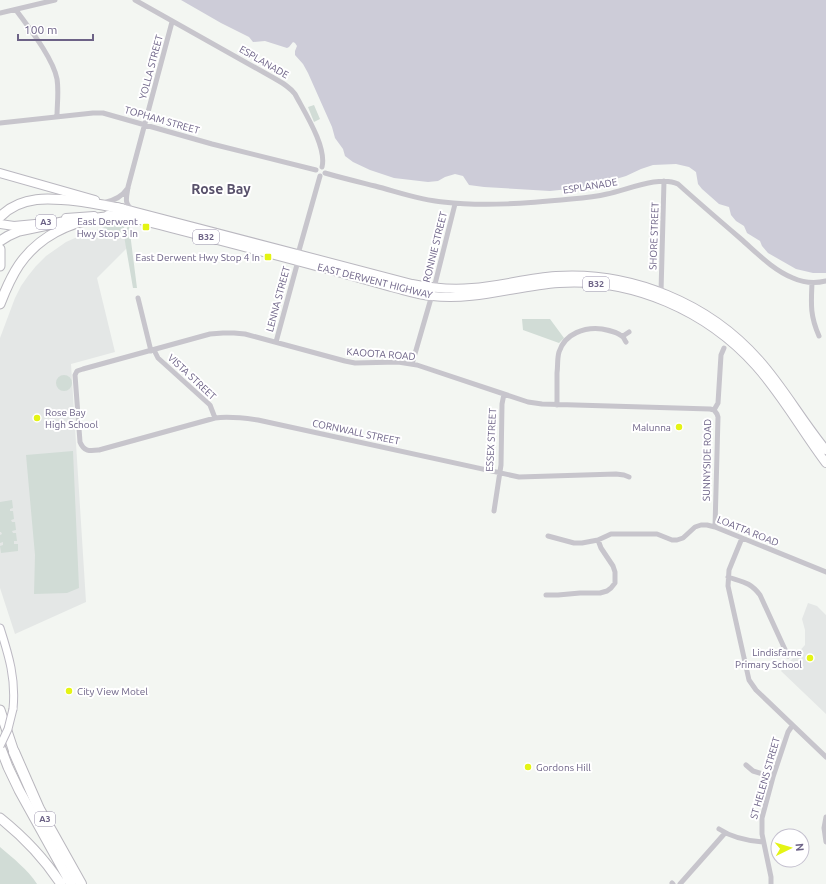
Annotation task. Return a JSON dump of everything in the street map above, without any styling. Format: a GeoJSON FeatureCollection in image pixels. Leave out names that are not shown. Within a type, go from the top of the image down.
{"type":"FeatureCollection","features":[{"type":"Feature","properties":{"kind":"highway","name":"B32"},"geometry":{"type":"LineString","coordinates":[[0,217],[14,206],[25,201],[38,199],[63,200],[123,209]]}},
{"type":"Feature","properties":{"kind":"highway","name":"A3"},"geometry":{"type":"LineString","coordinates":[[0,242],[19,231],[91,216]]}},
{"type":"Feature","properties":{"kind":"highway"},"geometry":{"type":"LineString","coordinates":[[0,304],[18,266],[46,237],[75,223],[99,217],[114,216]]}},
{"type":"Feature","properties":{"kind":"highway"},"geometry":{"type":"LineString","coordinates":[[0,250],[0,266]]}},
{"type":"Feature","properties":{"kind":"highway","name":"A3"},"geometry":{"type":"LineString","coordinates":[[0,710],[14,752],[42,815],[81,884]]}},
{"type":"Feature","properties":{"kind":"highway","name":"A3"},"geometry":{"type":"LineString","coordinates":[[0,746],[19,790],[70,884]]}},
{"type":"Feature","properties":{"kind":"highway"},"geometry":{"type":"LineString","coordinates":[[0,818],[40,854],[61,884]]}},
{"type":"Feature","properties":{"kind":"main road","name":"EAST DERWENT HIGHWAY"},"geometry":{"type":"LineString","coordinates":[[0,173],[298,258],[413,293],[473,288],[557,276],[590,276],[614,279],[661,292],[705,314],[747,347],[770,373],[826,450]]}},
{"type":"Feature","properties":{"kind":"main road","name":"EAST DERWENT HIGHWAY"},"geometry":{"type":"LineString","coordinates":[[0,224],[14,226],[66,218],[114,216],[140,220],[298,258]]}},
{"type":"Feature","properties":{"kind":"main road","name":"EAST DERWENT HIGHWAY"},"geometry":{"type":"LineString","coordinates":[[433,292],[452,297],[471,296],[539,285],[577,283],[604,285],[624,289],[648,295],[670,303],[715,329],[746,356],[768,381],[826,463]]}},
{"type":"Feature","properties":{"kind":"main road"},"geometry":{"type":"LineString","coordinates":[[0,628],[10,658],[14,693],[13,709],[8,729],[0,746]]}},
{"type":"Feature","properties":{"kind":"street"},"geometry":{"type":"LineString","coordinates":[[0,13],[55,0]]}},
{"type":"Feature","properties":{"kind":"street","name":"ESPLANADE"},"geometry":{"type":"LineString","coordinates":[[135,0],[272,77],[292,90],[317,136],[323,154],[322,167]]}},
{"type":"Feature","properties":{"kind":"street"},"geometry":{"type":"LineString","coordinates":[[16,10],[46,54],[55,71],[57,86],[57,117]]}},
{"type":"Feature","properties":{"kind":"street","name":"YOLLA STREET"},"geometry":{"type":"LineString","coordinates":[[136,212],[127,204],[126,200],[128,187],[172,22]]}},
{"type":"Feature","properties":{"kind":"street","name":"TOPHAM STREET"},"geometry":{"type":"LineString","coordinates":[[0,123],[103,113],[212,144],[316,170]]}},
{"type":"Feature","properties":{"kind":"street"},"geometry":{"type":"LineString","coordinates":[[322,167],[325,170],[322,175],[316,174],[316,170],[322,167]]}},
{"type":"Feature","properties":{"kind":"street","name":"ESPLANADE"},"geometry":{"type":"LineString","coordinates":[[322,175],[438,202],[455,204],[525,204],[589,197],[606,195],[664,181]]}},
{"type":"Feature","properties":{"kind":"street","name":"LENNA STREET"},"geometry":{"type":"LineString","coordinates":[[276,342],[322,175]]}},
{"type":"Feature","properties":{"kind":"street"},"geometry":{"type":"LineString","coordinates":[[664,181],[678,184],[750,247],[779,270],[796,280],[807,283],[826,281]]}},
{"type":"Feature","properties":{"kind":"street","name":"SHORE STREET"},"geometry":{"type":"LineString","coordinates":[[661,292],[664,181]]}},
{"type":"Feature","properties":{"kind":"street"},"geometry":{"type":"LineString","coordinates":[[103,203],[120,197],[128,187]]}},
{"type":"Feature","properties":{"kind":"street","name":"RONNIE STREET"},"geometry":{"type":"LineString","coordinates":[[412,364],[433,292],[455,204]]}},
{"type":"Feature","properties":{"kind":"street"},"geometry":{"type":"LineString","coordinates":[[812,283],[812,313],[819,336]]}},
{"type":"Feature","properties":{"kind":"street"},"geometry":{"type":"LineString","coordinates":[[138,298],[152,350]]}},
{"type":"Feature","properties":{"kind":"street"},"geometry":{"type":"LineString","coordinates":[[556,405],[558,358],[561,347],[567,339],[576,332],[589,329],[606,330],[612,332],[623,336],[626,342]]}},
{"type":"Feature","properties":{"kind":"street"},"geometry":{"type":"LineString","coordinates":[[623,336],[629,332]]}},
{"type":"Feature","properties":{"kind":"street","name":"KAOOTA ROAD"},"geometry":{"type":"LineString","coordinates":[[82,447],[75,377],[76,372],[89,367],[210,334],[223,333],[245,334],[355,363],[398,362],[412,364],[528,402],[556,405],[714,410]]}},
{"type":"Feature","properties":{"kind":"street","name":"SUNNYSIDE ROAD"},"geometry":{"type":"LineString","coordinates":[[715,527],[718,418],[714,410],[718,402],[721,355],[724,348]]}},
{"type":"Feature","properties":{"kind":"street","name":"VISTA STREET"},"geometry":{"type":"LineString","coordinates":[[152,350],[158,358],[210,405],[215,418]]}},
{"type":"Feature","properties":{"kind":"street","name":"ESSEX STREET"},"geometry":{"type":"LineString","coordinates":[[494,511],[501,454],[502,404],[504,394]]}},
{"type":"Feature","properties":{"kind":"street","name":"CORNWALL STREET"},"geometry":{"type":"LineString","coordinates":[[82,447],[86,450],[99,450],[224,416],[245,418],[519,477],[616,474],[629,477]]}},
{"type":"Feature","properties":{"kind":"street","name":"LOATTA ROAD"},"geometry":{"type":"LineString","coordinates":[[548,536],[574,543],[598,540],[611,534],[650,533],[658,534],[672,540],[678,540],[683,538],[695,527],[707,525],[826,572]]}},
{"type":"Feature","properties":{"kind":"street"},"geometry":{"type":"LineString","coordinates":[[742,538],[729,570],[728,586],[749,680],[756,690],[826,757]]}},
{"type":"Feature","properties":{"kind":"street"},"geometry":{"type":"LineString","coordinates":[[546,595],[558,596],[600,592],[607,591],[611,588],[615,583],[615,572],[598,540]]}},
{"type":"Feature","properties":{"kind":"street"},"geometry":{"type":"LineString","coordinates":[[728,577],[750,585],[755,589],[761,597],[788,656]]}},
{"type":"Feature","properties":{"kind":"street","name":"ST HELENS STREET"},"geometry":{"type":"LineString","coordinates":[[771,884],[771,877],[761,828],[762,818],[773,777],[788,732],[792,726]]}},
{"type":"Feature","properties":{"kind":"street"},"geometry":{"type":"LineString","coordinates":[[746,765],[754,771],[773,777]]}},
{"type":"Feature","properties":{"kind":"street"},"geometry":{"type":"LineString","coordinates":[[826,817],[824,828],[826,842]]}},
{"type":"Feature","properties":{"kind":"street"},"geometry":{"type":"LineString","coordinates":[[719,829],[725,833],[753,842],[763,842]]}},
{"type":"Feature","properties":{"kind":"street"},"geometry":{"type":"LineString","coordinates":[[680,884],[725,833]]}},
{"type":"Feature","properties":{"kind":"shaded area"},"geometry":{"type":"Polygon","coordinates":[[[181,0],[826,0],[826,273],[813,273],[796,269],[768,253],[760,241],[747,233],[744,226],[736,221],[731,215],[729,207],[719,204],[702,189],[698,184],[696,172],[689,167],[676,164],[653,165],[606,182],[578,188],[550,191],[469,185],[463,176],[455,174],[438,181],[428,182],[394,178],[370,170],[353,162],[345,156],[343,149],[335,138],[332,127],[308,73],[303,64],[295,55],[297,46],[295,43],[293,42],[287,48],[265,41],[253,42],[249,37],[181,0]]]}},
{"type":"Feature","properties":{"kind":"shaded area"},"geometry":{"type":"Polygon","coordinates":[[[314,105],[320,119],[314,122],[308,107],[314,105]]]}},
{"type":"Feature","properties":{"kind":"shaded area"},"geometry":{"type":"Polygon","coordinates":[[[125,223],[125,232],[94,232],[113,224],[125,223]]]}},
{"type":"Feature","properties":{"kind":"shaded area"},"geometry":{"type":"Polygon","coordinates":[[[129,225],[137,288],[133,288],[124,236],[127,235],[127,228],[129,225]]]}},
{"type":"Feature","properties":{"kind":"shaded area","name":"Rose Bay High School"},"geometry":{"type":"Polygon","coordinates":[[[93,234],[124,236],[127,248],[97,278],[115,352],[71,364],[86,602],[15,634],[0,588],[0,338],[21,286],[36,266],[46,256],[66,242],[75,238],[93,234]]]}},
{"type":"Feature","properties":{"kind":"shaded area"},"geometry":{"type":"Polygon","coordinates":[[[522,319],[550,319],[564,338],[559,343],[523,330],[522,319]]]}},
{"type":"Feature","properties":{"kind":"shaded area"},"geometry":{"type":"Polygon","coordinates":[[[61,375],[67,375],[72,380],[70,389],[67,391],[61,391],[56,386],[56,380],[61,375]]]}},
{"type":"Feature","properties":{"kind":"shaded area"},"geometry":{"type":"Polygon","coordinates":[[[73,451],[79,588],[67,593],[34,594],[35,555],[26,455],[73,451]]]}},
{"type":"Feature","properties":{"kind":"shaded area"},"geometry":{"type":"Polygon","coordinates":[[[12,500],[13,508],[10,509],[10,511],[13,511],[14,519],[11,520],[12,522],[15,522],[16,530],[12,531],[13,533],[16,533],[17,541],[14,541],[14,544],[18,544],[18,551],[1,553],[0,546],[3,545],[3,542],[0,543],[0,535],[2,534],[0,532],[0,502],[12,500]]]}},
{"type":"Feature","properties":{"kind":"shaded area","name":"Lindisfarne Primary School"},"geometry":{"type":"Polygon","coordinates":[[[808,603],[817,606],[826,615],[826,714],[781,671],[805,645],[805,630],[802,619],[808,603]]]}},
{"type":"Feature","properties":{"kind":"shaded area"},"geometry":{"type":"Polygon","coordinates":[[[0,847],[25,869],[37,884],[0,884],[0,847]]]}},
{"type":"Feature","properties":{"kind":"place","name":"East Derwent Hwy Stop 3 In"},"geometry":{"type":"Point","coordinates":[146,227]}},
{"type":"Feature","properties":{"kind":"place","name":"East Derwent Hwy Stop 4 In"},"geometry":{"type":"Point","coordinates":[268,257]}},
{"type":"Feature","properties":{"kind":"place","name":"Rose Bay High School"},"geometry":{"type":"Point","coordinates":[37,418]}},
{"type":"Feature","properties":{"kind":"place","name":"Malunna"},"geometry":{"type":"Point","coordinates":[679,427]}},
{"type":"Feature","properties":{"kind":"place","name":"Lindisfarne Primary School"},"geometry":{"type":"Point","coordinates":[810,658]}},
{"type":"Feature","properties":{"kind":"place","name":"City View Motel"},"geometry":{"type":"Point","coordinates":[69,691]}},
{"type":"Feature","properties":{"kind":"place","name":"Gordons Hill"},"geometry":{"type":"Point","coordinates":[528,767]}},
{"type":"Feature","properties":{"kind":"district","name":"Rose Bay"},"geometry":{"type":"Point","coordinates":[221,189]}}]}
